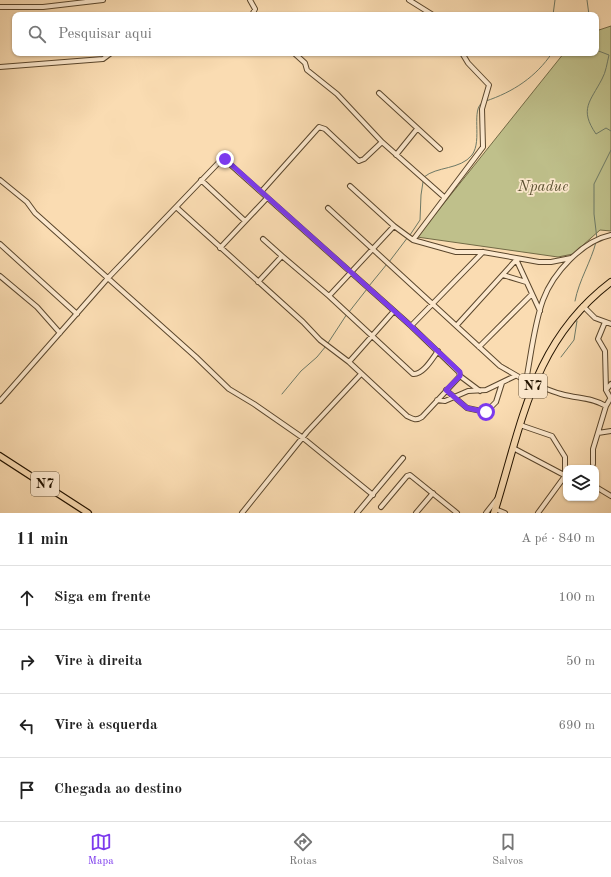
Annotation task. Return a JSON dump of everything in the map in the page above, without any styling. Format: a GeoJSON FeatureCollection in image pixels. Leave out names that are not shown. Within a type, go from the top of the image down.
{"type":"FeatureCollection","features":[{"type":"Feature","properties":{"kind":"highway","name":"N7"},"geometry":{"type":"LineString","coordinates":[[495,511],[520,425],[534,384],[556,339],[583,306],[611,282]]}},
{"type":"Feature","properties":{"kind":"main road","name":"N7"},"geometry":{"type":"LineString","coordinates":[[0,456],[88,513]]}},
{"type":"Feature","properties":{"kind":"street"},"geometry":{"type":"LineString","coordinates":[[0,7],[43,7],[103,0]]}},
{"type":"Feature","properties":{"kind":"street"},"geometry":{"type":"LineString","coordinates":[[250,0],[255,9],[254,12]]}},
{"type":"Feature","properties":{"kind":"street"},"geometry":{"type":"LineString","coordinates":[[409,0],[428,12]]}},
{"type":"Feature","properties":{"kind":"street"},"geometry":{"type":"LineString","coordinates":[[0,67],[103,59],[107,56]]}},
{"type":"Feature","properties":{"kind":"street"},"geometry":{"type":"LineString","coordinates":[[297,56],[304,63],[307,70],[337,94],[382,142],[444,197]]}},
{"type":"Feature","properties":{"kind":"street"},"geometry":{"type":"LineString","coordinates":[[413,240],[483,147],[482,110],[489,85],[468,63],[464,56]]}},
{"type":"Feature","properties":{"kind":"street"},"geometry":{"type":"LineString","coordinates":[[379,93],[440,149]]}},
{"type":"Feature","properties":{"kind":"street"},"geometry":{"type":"LineString","coordinates":[[261,192],[319,127],[325,129],[359,161],[364,159],[382,142]]}},
{"type":"Feature","properties":{"kind":"street"},"geometry":{"type":"LineString","coordinates":[[396,155],[417,129]]}},
{"type":"Feature","properties":{"kind":"street"},"geometry":{"type":"LineString","coordinates":[[0,401],[108,278],[223,158],[411,326],[460,372],[460,376],[480,391]]}},
{"type":"Feature","properties":{"kind":"street"},"geometry":{"type":"LineString","coordinates":[[0,180],[27,202],[36,213],[229,389],[254,404],[302,438],[373,494]]}},
{"type":"Feature","properties":{"kind":"street"},"geometry":{"type":"LineString","coordinates":[[201,180],[245,221]]}},
{"type":"Feature","properties":{"kind":"street"},"geometry":{"type":"LineString","coordinates":[[350,186],[394,226],[413,240],[456,252],[483,252],[545,263],[571,258]]}},
{"type":"Feature","properties":{"kind":"street"},"geometry":{"type":"LineString","coordinates":[[220,248],[267,198]]}},
{"type":"Feature","properties":{"kind":"street"},"geometry":{"type":"LineString","coordinates":[[176,207],[303,322],[320,340],[349,362],[407,416],[413,419],[422,417],[460,376]]}},
{"type":"Feature","properties":{"kind":"street"},"geometry":{"type":"LineString","coordinates":[[328,208],[500,366],[515,376],[560,394],[594,399],[606,406]]}},
{"type":"Feature","properties":{"kind":"street"},"geometry":{"type":"LineString","coordinates":[[329,296],[394,226]]}},
{"type":"Feature","properties":{"kind":"street"},"geometry":{"type":"LineString","coordinates":[[526,381],[540,311],[550,285],[571,258],[584,247],[611,235]]}},
{"type":"Feature","properties":{"kind":"street"},"geometry":{"type":"LineString","coordinates":[[263,239],[329,296],[410,372],[415,374],[422,370],[438,352]]}},
{"type":"Feature","properties":{"kind":"street"},"geometry":{"type":"LineString","coordinates":[[0,244],[76,314]]}},
{"type":"Feature","properties":{"kind":"street"},"geometry":{"type":"LineString","coordinates":[[411,326],[483,252]]}},
{"type":"Feature","properties":{"kind":"street"},"geometry":{"type":"LineString","coordinates":[[258,282],[282,256]]}},
{"type":"Feature","properties":{"kind":"street"},"geometry":{"type":"LineString","coordinates":[[456,325],[503,275],[515,258]]}},
{"type":"Feature","properties":{"kind":"street"},"geometry":{"type":"LineString","coordinates":[[515,258],[540,311]]}},
{"type":"Feature","properties":{"kind":"street"},"geometry":{"type":"LineString","coordinates":[[503,275],[526,282]]}},
{"type":"Feature","properties":{"kind":"street"},"geometry":{"type":"LineString","coordinates":[[0,276],[37,307],[60,333]]}},
{"type":"Feature","properties":{"kind":"street"},"geometry":{"type":"LineString","coordinates":[[479,347],[532,294]]}},
{"type":"Feature","properties":{"kind":"street"},"geometry":{"type":"LineString","coordinates":[[583,306],[595,318],[611,324]]}},
{"type":"Feature","properties":{"kind":"street"},"geometry":{"type":"LineString","coordinates":[[349,362],[394,311]]}},
{"type":"Feature","properties":{"kind":"street"},"geometry":{"type":"LineString","coordinates":[[593,464],[592,449],[606,406],[611,399],[606,390],[605,351],[598,337],[605,322]]}},
{"type":"Feature","properties":{"kind":"street"},"geometry":{"type":"LineString","coordinates":[[242,513],[302,438],[361,374]]}},
{"type":"Feature","properties":{"kind":"street"},"geometry":{"type":"LineString","coordinates":[[437,400],[442,402],[468,391],[486,390],[515,376]]}},
{"type":"Feature","properties":{"kind":"street"},"geometry":{"type":"LineString","coordinates":[[446,390],[467,408],[486,412],[496,402],[503,382]]}},
{"type":"Feature","properties":{"kind":"street"},"geometry":{"type":"LineString","coordinates":[[606,390],[611,384]]}},
{"type":"Feature","properties":{"kind":"street"},"geometry":{"type":"LineString","coordinates":[[520,425],[552,436],[565,457],[565,465]]}},
{"type":"Feature","properties":{"kind":"street"},"geometry":{"type":"LineString","coordinates":[[598,433],[611,431]]}},
{"type":"Feature","properties":{"kind":"street"},"geometry":{"type":"LineString","coordinates":[[513,448],[563,474]]}},
{"type":"Feature","properties":{"kind":"street"},"geometry":{"type":"LineString","coordinates":[[357,513],[404,458]]}},
{"type":"Feature","properties":{"kind":"street"},"geometry":{"type":"LineString","coordinates":[[381,507],[410,474],[457,513]]}},
{"type":"Feature","properties":{"kind":"street"},"geometry":{"type":"LineString","coordinates":[[538,513],[563,480]]}},
{"type":"Feature","properties":{"kind":"street"},"geometry":{"type":"LineString","coordinates":[[599,489],[611,496]]}},
{"type":"Feature","properties":{"kind":"street"},"geometry":{"type":"LineString","coordinates":[[416,513],[433,493]]}},
{"type":"Feature","properties":{"kind":"street"},"geometry":{"type":"LineString","coordinates":[[486,513],[499,497]]}},
{"type":"Feature","properties":{"kind":"street"},"geometry":{"type":"LineString","coordinates":[[495,511],[505,513]]}},
{"type":"Feature","properties":{"kind":"green space","name":"Npadue"},"geometry":{"type":"Polygon","coordinates":[[[611,26],[611,231],[600,230],[573,254],[558,257],[417,237],[562,56],[599,56],[599,30],[611,26]]]}},
{"type":"Feature","properties":{"kind":"waterway"},"geometry":{"type":"LineString","coordinates":[[553,12],[555,0]]}},
{"type":"Feature","properties":{"kind":"waterway"},"geometry":{"type":"LineString","coordinates":[[587,0],[589,12]]}},
{"type":"Feature","properties":{"kind":"waterway"},"geometry":{"type":"LineString","coordinates":[[599,51],[609,55],[603,76],[590,100],[587,112],[588,118],[596,134],[606,128],[611,131]]}},
{"type":"Feature","properties":{"kind":"waterway"},"geometry":{"type":"LineString","coordinates":[[486,101],[523,83],[539,69],[550,56]]}},
{"type":"Feature","properties":{"kind":"waterway"},"geometry":{"type":"LineString","coordinates":[[424,177],[435,171],[455,166],[467,160],[472,155],[477,141],[477,111],[483,102]]}},
{"type":"Feature","properties":{"kind":"waterway"},"geometry":{"type":"LineString","coordinates":[[597,239],[594,214],[594,184],[611,150]]}},
{"type":"Feature","properties":{"kind":"waterway"},"geometry":{"type":"LineString","coordinates":[[410,235],[420,220],[423,182]]}},
{"type":"Feature","properties":{"kind":"waterway"},"geometry":{"type":"LineString","coordinates":[[389,262],[408,237]]}},
{"type":"Feature","properties":{"kind":"waterway"},"geometry":{"type":"LineString","coordinates":[[575,301],[579,286],[596,242]]}},
{"type":"Feature","properties":{"kind":"waterway"},"geometry":{"type":"LineString","coordinates":[[369,286],[387,264]]}},
{"type":"Feature","properties":{"kind":"waterway"},"geometry":{"type":"LineString","coordinates":[[349,312],[367,289]]}},
{"type":"Feature","properties":{"kind":"waterway"},"geometry":{"type":"LineString","coordinates":[[328,343],[347,314]]}},
{"type":"Feature","properties":{"kind":"waterway"},"geometry":{"type":"LineString","coordinates":[[561,357],[574,340],[577,321]]}},
{"type":"Feature","properties":{"kind":"waterway"},"geometry":{"type":"LineString","coordinates":[[282,394],[301,371],[317,357],[326,346]]}},
{"type":"Feature","properties":{"kind":"route"},"geometry":{"type":"LineString","coordinates":[[225,159],[460,372],[460,376],[446,390],[467,408],[486,412]]}}]}
